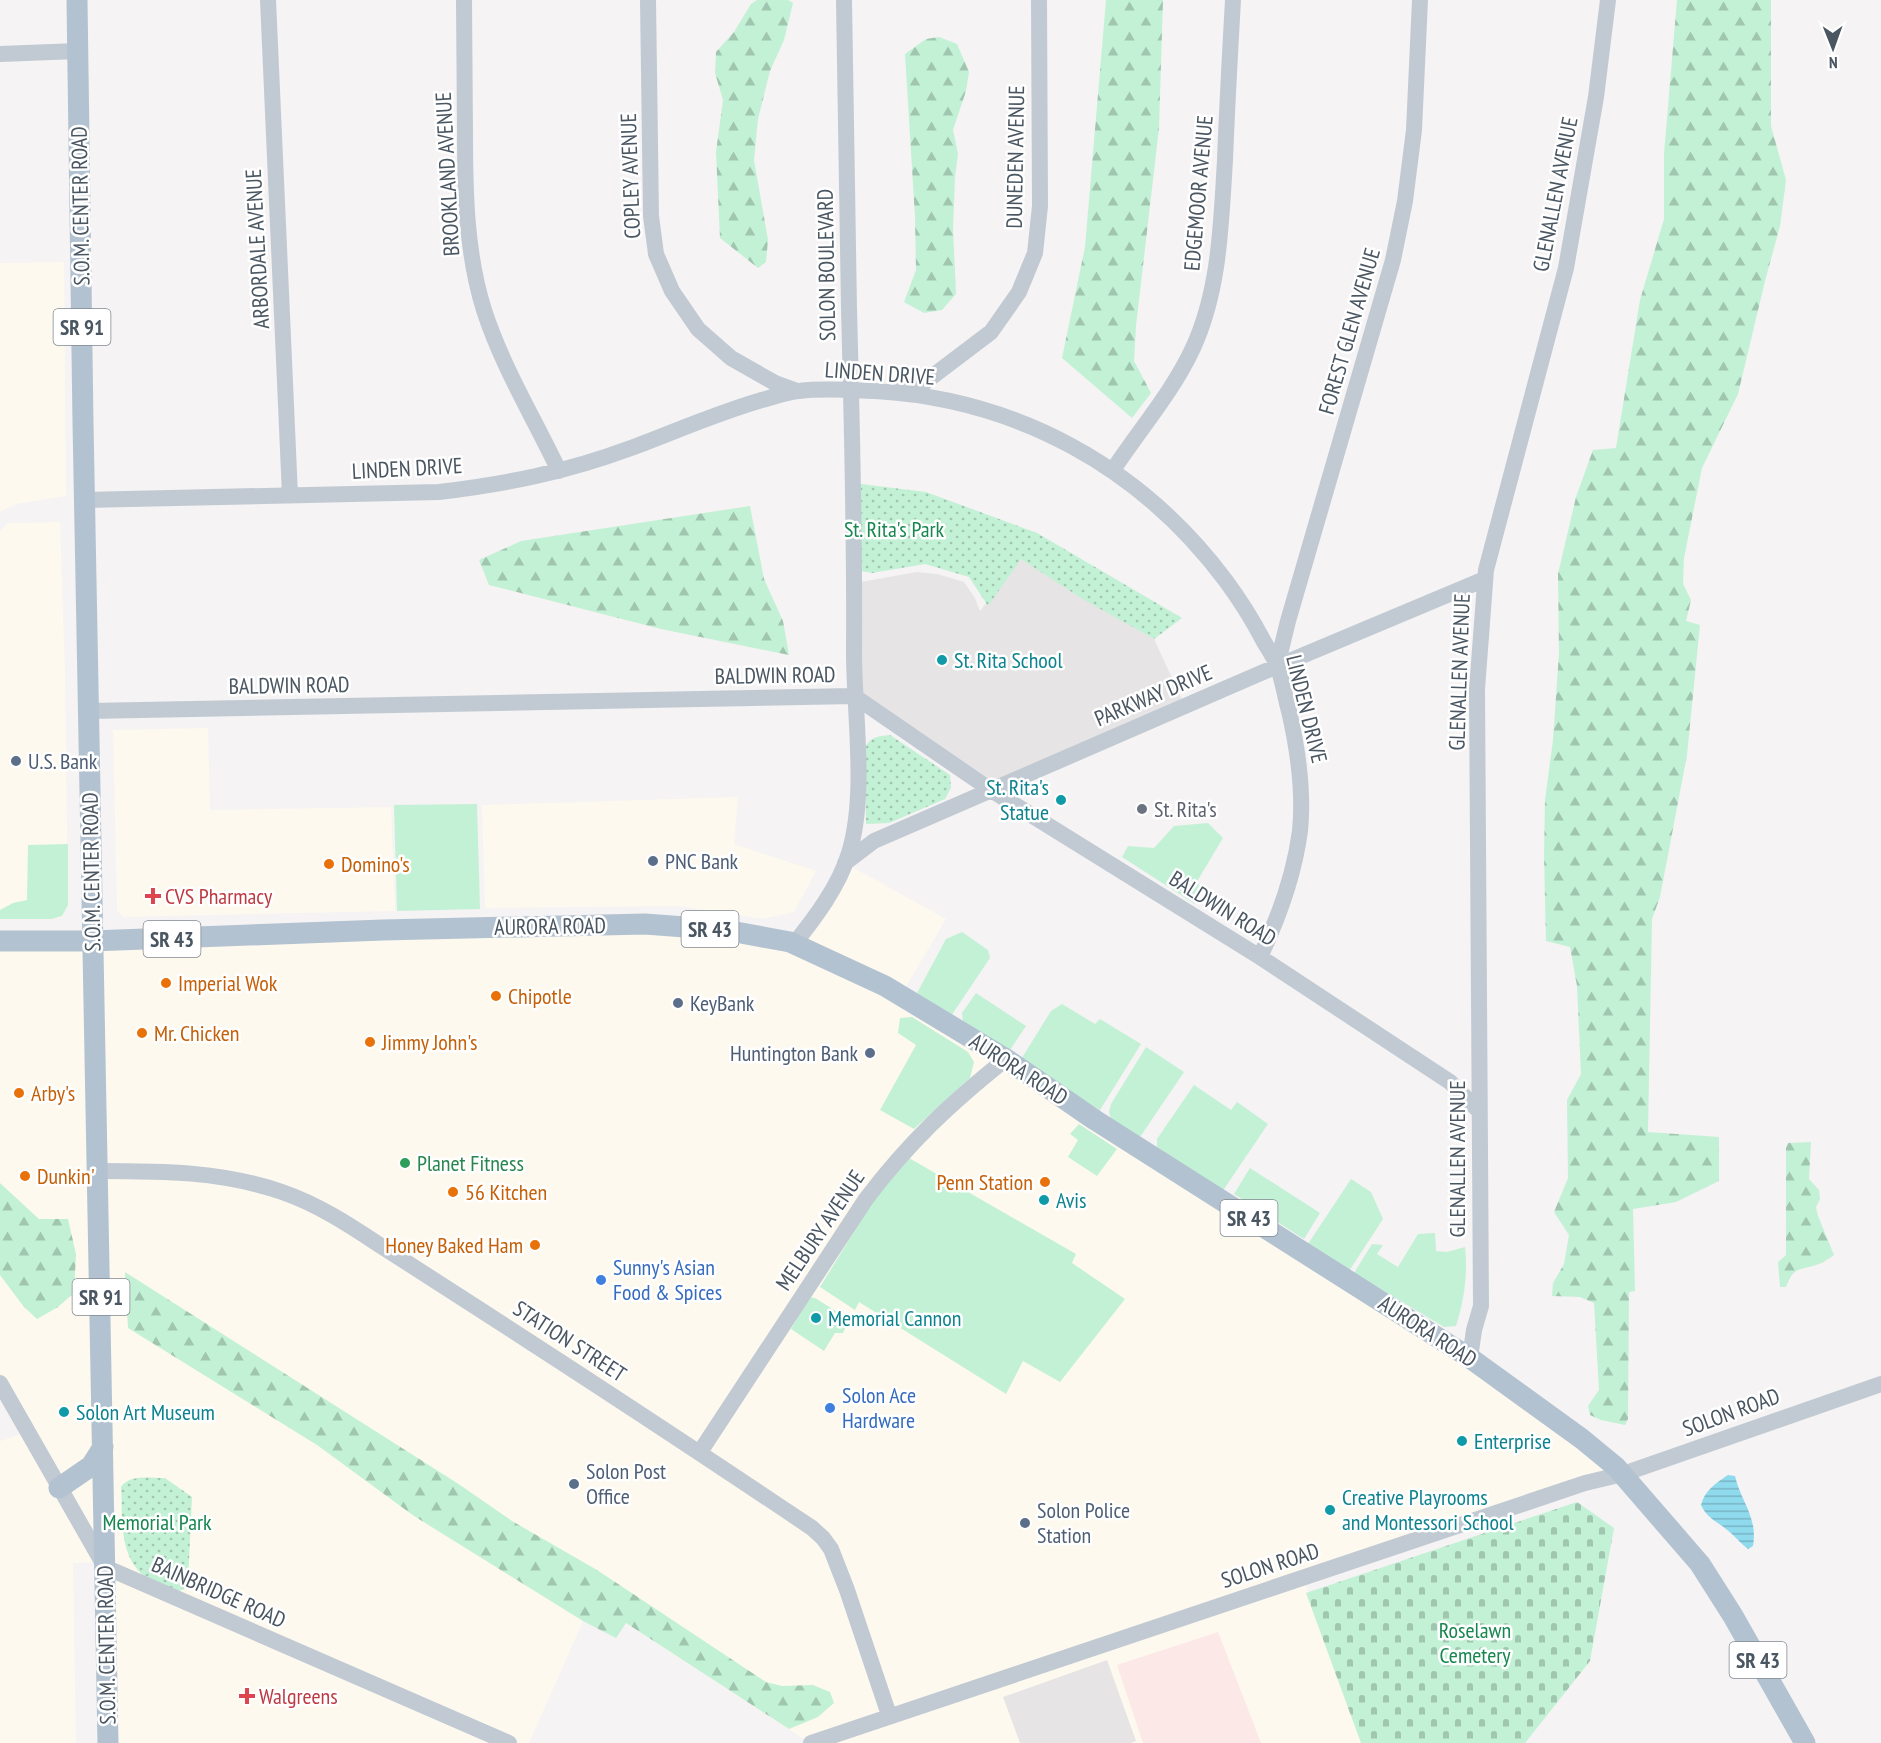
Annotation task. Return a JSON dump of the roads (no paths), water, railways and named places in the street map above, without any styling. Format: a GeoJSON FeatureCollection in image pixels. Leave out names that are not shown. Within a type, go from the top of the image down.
{"type":"FeatureCollection","features":[{"type":"Feature","properties":{"kind":"main road","name":"S.O.M. CENTER ROAD"},"geometry":{"type":"LineString","coordinates":[[77,0],[84,500],[108,1743]]}},
{"type":"Feature","properties":{"kind":"main road","name":"AURORA ROAD"},"geometry":{"type":"LineString","coordinates":[[0,941],[92,941],[382,930],[645,924],[725,930],[794,944],[885,986],[1006,1059],[1095,1120],[1470,1358],[1582,1439],[1623,1474],[1700,1564],[1733,1616],[1804,1743]]}},
{"type":"Feature","properties":{"kind":"main road"},"geometry":{"type":"LineString","coordinates":[[59,1488],[91,1466],[103,1447]]}},
{"type":"Feature","properties":{"kind":"street","name":"ARBORDALE AVENUE"},"geometry":{"type":"LineString","coordinates":[[268,0],[290,495]]}},
{"type":"Feature","properties":{"kind":"street","name":"BROOKLAND AVENUE"},"geometry":{"type":"LineString","coordinates":[[464,0],[465,173],[468,226],[475,274],[484,310],[500,351],[559,471]]}},
{"type":"Feature","properties":{"kind":"street","name":"COPLEY AVENUE"},"geometry":{"type":"LineString","coordinates":[[648,0],[651,216],[656,254],[672,291],[698,329],[731,358],[775,383],[797,391]]}},
{"type":"Feature","properties":{"kind":"street","name":"SOLON BOULEVARD"},"geometry":{"type":"LineString","coordinates":[[794,944],[827,898],[845,863],[854,828],[856,807],[858,765],[854,696],[855,583],[844,0]]}},
{"type":"Feature","properties":{"kind":"street","name":"DUNEDEN AVENUE"},"geometry":{"type":"LineString","coordinates":[[896,392],[925,382],[991,332],[1019,292],[1035,253],[1040,206],[1039,0]]}},
{"type":"Feature","properties":{"kind":"street","name":"EDGEMOOR AVENUE"},"geometry":{"type":"LineString","coordinates":[[1113,470],[1159,408],[1177,378],[1194,347],[1207,308],[1222,236],[1233,0]]}},
{"type":"Feature","properties":{"kind":"street","name":"FOREST GLEN AVENUE"},"geometry":{"type":"LineString","coordinates":[[1277,666],[1288,619],[1394,260],[1405,201],[1414,130],[1420,0]]}},
{"type":"Feature","properties":{"kind":"street","name":"GLENALLEN AVENUE"},"geometry":{"type":"LineString","coordinates":[[1470,1358],[1474,1330],[1481,1306],[1477,689],[1485,579],[1566,268],[1596,97],[1608,0]]}},
{"type":"Feature","properties":{"kind":"street"},"geometry":{"type":"LineString","coordinates":[[0,54],[78,51]]}},
{"type":"Feature","properties":{"kind":"street","name":"LINDEN DRIVE"},"geometry":{"type":"LineString","coordinates":[[84,500],[439,492],[488,486],[532,479],[559,471],[633,447],[672,430],[738,407],[797,391],[896,392],[947,400],[1004,416],[1047,433],[1094,457],[1164,511],[1191,538],[1244,606],[1277,666],[1299,760],[1300,829],[1290,883],[1260,957]]}},
{"type":"Feature","properties":{"kind":"street","name":"PARKWAY DRIVE"},"geometry":{"type":"LineString","coordinates":[[845,863],[874,841],[1277,666],[1485,579]]}},
{"type":"Feature","properties":{"kind":"street","name":"BALDWIN ROAD"},"geometry":{"type":"LineString","coordinates":[[89,711],[854,696],[991,790],[1260,957],[1450,1082],[1479,1111]]}},
{"type":"Feature","properties":{"kind":"street","name":"MELBURY AVENUE"},"geometry":{"type":"LineString","coordinates":[[700,1452],[866,1199],[890,1168],[960,1096],[1006,1059]]}},
{"type":"Feature","properties":{"kind":"street","name":"STATION STREET"},"geometry":{"type":"LineString","coordinates":[[98,1171],[223,1176],[258,1184],[308,1202],[362,1233],[700,1452],[812,1528],[831,1549],[889,1715]]}},
{"type":"Feature","properties":{"kind":"street"},"geometry":{"type":"LineString","coordinates":[[0,1383],[105,1567]]}},
{"type":"Feature","properties":{"kind":"street","name":"SOLON ROAD"},"geometry":{"type":"LineString","coordinates":[[811,1743],[1585,1483],[1623,1474],[1881,1384]]}},
{"type":"Feature","properties":{"kind":"street","name":"BAINBRIDGE ROAD"},"geometry":{"type":"LineString","coordinates":[[105,1567],[509,1743]]}},
{"type":"Feature","properties":{"kind":"water"},"geometry":{"type":"Polygon","coordinates":[[[1728,1475],[1735,1476],[1751,1518],[1754,1536],[1753,1546],[1748,1549],[1709,1516],[1701,1505],[1708,1491],[1728,1475]]]}},
{"type":"Feature","properties":{"kind":"place","name":"St. Rita School"},"geometry":{"type":"Point","coordinates":[942,660]}},
{"type":"Feature","properties":{"kind":"place","name":"U.S. Bank"},"geometry":{"type":"Point","coordinates":[16,761]}},
{"type":"Feature","properties":{"kind":"place","name":"St. Rita's Statue"},"geometry":{"type":"Point","coordinates":[1061,800]}},
{"type":"Feature","properties":{"kind":"place","name":"St. Rita's"},"geometry":{"type":"Point","coordinates":[1142,809]}},
{"type":"Feature","properties":{"kind":"place","name":"PNC Bank"},"geometry":{"type":"Point","coordinates":[653,861]}},
{"type":"Feature","properties":{"kind":"place","name":"Domino's"},"geometry":{"type":"Point","coordinates":[329,864]}},
{"type":"Feature","properties":{"kind":"place","name":"CVS Pharmacy"},"geometry":{"type":"Point","coordinates":[153,896]}},
{"type":"Feature","properties":{"kind":"place","name":"Imperial Wok"},"geometry":{"type":"Point","coordinates":[166,983]}},
{"type":"Feature","properties":{"kind":"place","name":"Chipotle"},"geometry":{"type":"Point","coordinates":[496,996]}},
{"type":"Feature","properties":{"kind":"place","name":"KeyBank"},"geometry":{"type":"Point","coordinates":[678,1003]}},
{"type":"Feature","properties":{"kind":"place","name":"Mr. Chicken"},"geometry":{"type":"Point","coordinates":[142,1033]}},
{"type":"Feature","properties":{"kind":"place","name":"Jimmy John's"},"geometry":{"type":"Point","coordinates":[370,1042]}},
{"type":"Feature","properties":{"kind":"place","name":"Huntington Bank"},"geometry":{"type":"Point","coordinates":[870,1053]}},
{"type":"Feature","properties":{"kind":"place","name":"Arby's"},"geometry":{"type":"Point","coordinates":[19,1093]}},
{"type":"Feature","properties":{"kind":"place","name":"Planet Fitness"},"geometry":{"type":"Point","coordinates":[405,1163]}},
{"type":"Feature","properties":{"kind":"place","name":"Dunkin'"},"geometry":{"type":"Point","coordinates":[25,1176]}},
{"type":"Feature","properties":{"kind":"place","name":"Penn Station"},"geometry":{"type":"Point","coordinates":[1045,1182]}},
{"type":"Feature","properties":{"kind":"place","name":"56 Kitchen"},"geometry":{"type":"Point","coordinates":[453,1192]}},
{"type":"Feature","properties":{"kind":"place","name":"Avis"},"geometry":{"type":"Point","coordinates":[1044,1200]}},
{"type":"Feature","properties":{"kind":"place","name":"Honey Baked Ham"},"geometry":{"type":"Point","coordinates":[535,1245]}},
{"type":"Feature","properties":{"kind":"place","name":"Sunny's Asian Food & Spices"},"geometry":{"type":"Point","coordinates":[601,1280]}},
{"type":"Feature","properties":{"kind":"place","name":"Memorial Cannon"},"geometry":{"type":"Point","coordinates":[816,1318]}},
{"type":"Feature","properties":{"kind":"place","name":"Solon Ace Hardware"},"geometry":{"type":"Point","coordinates":[830,1408]}},
{"type":"Feature","properties":{"kind":"place","name":"Solon Art Museum"},"geometry":{"type":"Point","coordinates":[64,1412]}},
{"type":"Feature","properties":{"kind":"place","name":"Enterprise"},"geometry":{"type":"Point","coordinates":[1462,1441]}},
{"type":"Feature","properties":{"kind":"place","name":"Solon Post Office"},"geometry":{"type":"Point","coordinates":[574,1484]}},
{"type":"Feature","properties":{"kind":"place","name":"Creative Playrooms and Montessori School"},"geometry":{"type":"Point","coordinates":[1330,1510]}},
{"type":"Feature","properties":{"kind":"place","name":"Solon Police Station"},"geometry":{"type":"Point","coordinates":[1025,1523]}},
{"type":"Feature","properties":{"kind":"place","name":"Walgreens"},"geometry":{"type":"Point","coordinates":[247,1696]}},
{"type":"Feature","properties":{"kind":"park label","name":"St. Rita's Park"},"geometry":{"type":"Point","coordinates":[894,529]}},
{"type":"Feature","properties":{"kind":"park label","name":"Memorial Park"},"geometry":{"type":"Point","coordinates":[157,1522]}},
{"type":"Feature","properties":{"kind":"park label","name":"Roselawn Cemetery"},"geometry":{"type":"Point","coordinates":[1475,1643]}}]}
